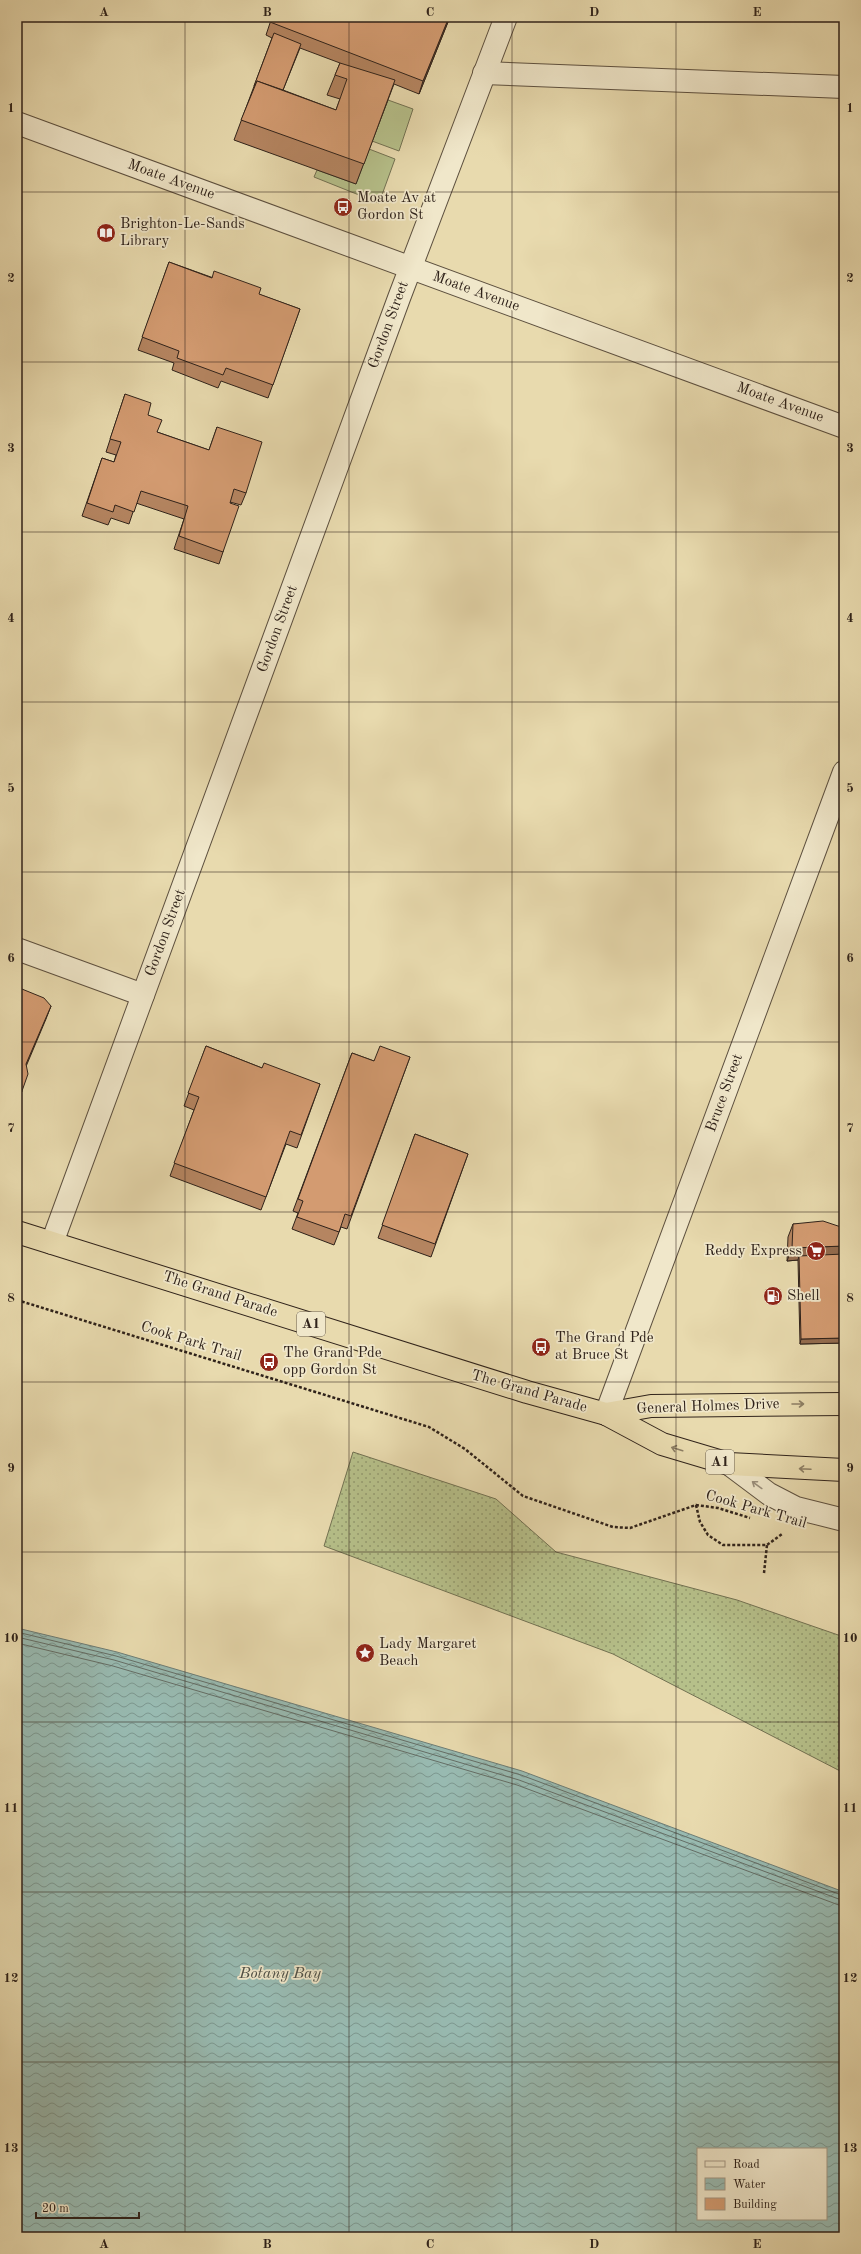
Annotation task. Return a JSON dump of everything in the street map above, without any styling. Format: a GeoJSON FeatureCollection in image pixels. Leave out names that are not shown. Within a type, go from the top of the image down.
{"type":"FeatureCollection","features":[{"type":"Feature","properties":{"kind":"highway","name":"The Grand Parade"},"geometry":{"type":"LineString","coordinates":[[17,1232],[520,1390],[606,1414]]}},
{"type":"Feature","properties":{"kind":"highway","name":"General Holmes Drive"},"geometry":{"type":"LineString","coordinates":[[606,1414],[666,1406],[844,1404]]}},
{"type":"Feature","properties":{"kind":"highway","name":"General Holmes Drive"},"geometry":{"type":"LineString","coordinates":[[606,1414],[662,1444],[729,1464],[844,1470]]}},
{"type":"Feature","properties":{"kind":"street","name":"Gordon Street"},"geometry":{"type":"LineString","coordinates":[[52,1242],[410,268],[506,17]]}},
{"type":"Feature","properties":{"kind":"street"},"geometry":{"type":"LineString","coordinates":[[484,73],[844,87]]}},
{"type":"Feature","properties":{"kind":"street","name":"Moate Avenue"},"geometry":{"type":"LineString","coordinates":[[17,123],[844,427]]}},
{"type":"Feature","properties":{"kind":"street","name":"Bruce Street"},"geometry":{"type":"LineString","coordinates":[[606,1414],[844,772]]}},
{"type":"Feature","properties":{"kind":"street"},"geometry":{"type":"LineString","coordinates":[[17,949],[144,995]]}},
{"type":"Feature","properties":{"kind":"street"},"geometry":{"type":"LineString","coordinates":[[729,1464],[769,1494],[796,1508],[844,1520]]}},
{"type":"Feature","properties":{"kind":"path","name":"Cook Park Trail"},"geometry":{"type":"LineString","coordinates":[[17,1300],[429,1427],[465,1449],[523,1496],[613,1527],[630,1528],[696,1505],[718,1508],[753,1519]]}},
{"type":"Feature","properties":{"kind":"path"},"geometry":{"type":"LineString","coordinates":[[696,1505],[700,1522],[708,1535],[723,1545],[767,1545],[788,1531]]}},
{"type":"Feature","properties":{"kind":"path"},"geometry":{"type":"LineString","coordinates":[[764,1573],[767,1545]]}},
{"type":"Feature","properties":{"kind":"green space"},"geometry":{"type":"Polygon","coordinates":[[[388,100],[413,109],[399,151],[372,141],[388,100]]]}},
{"type":"Feature","properties":{"kind":"green space"},"geometry":{"type":"Polygon","coordinates":[[[369,149],[395,159],[379,203],[314,177],[317,170],[356,184],[369,149]]]}},
{"type":"Feature","properties":{"kind":"green space"},"geometry":{"type":"Polygon","coordinates":[[[353,1452],[496,1499],[556,1552],[737,1600],[844,1637],[844,1773],[613,1654],[324,1546],[353,1452]]]}},
{"type":"Feature","properties":{"kind":"water","name":"Botany Bay"},"geometry":{"type":"Polygon","coordinates":[[[17,1628],[117,1652],[522,1771],[844,1892],[844,2237],[17,2237],[17,1628]]]}},
{"type":"Feature","properties":{"kind":"building"},"geometry":{"type":"Polygon","coordinates":[[[272,17],[449,17],[423,81],[270,22],[272,17]]]}},
{"type":"Feature","properties":{"kind":"building"},"geometry":{"type":"Polygon","coordinates":[[[274,33],[301,44],[283,90],[257,81],[254,86],[274,33]]]}},
{"type":"Feature","properties":{"kind":"building"},"geometry":{"type":"Polygon","coordinates":[[[340,63],[395,80],[364,164],[241,120],[257,81],[336,110],[347,79],[335,75],[340,63]]]}},
{"type":"Feature","properties":{"kind":"building"},"geometry":{"type":"Polygon","coordinates":[[[169,262],[212,278],[214,271],[261,288],[259,294],[300,309],[273,385],[226,368],[223,375],[177,358],[179,351],[142,337],[169,262]]]}},
{"type":"Feature","properties":{"kind":"building"},"geometry":{"type":"Polygon","coordinates":[[[125,394],[151,403],[148,415],[162,420],[157,432],[209,450],[217,427],[262,442],[246,493],[234,489],[230,503],[239,506],[223,552],[179,536],[188,506],[141,491],[134,512],[115,505],[113,512],[87,503],[102,458],[114,462],[121,442],[110,439],[125,394]]]}},
{"type":"Feature","properties":{"kind":"building"},"geometry":{"type":"Polygon","coordinates":[[[17,987],[44,998],[51,1006],[26,1064],[28,1074],[22,1091],[17,1098],[17,987]]]}},
{"type":"Feature","properties":{"kind":"building"},"geometry":{"type":"Polygon","coordinates":[[[206,1046],[262,1068],[264,1063],[320,1084],[301,1135],[290,1131],[266,1197],[174,1163],[199,1097],[188,1093],[206,1046]]]}},
{"type":"Feature","properties":{"kind":"building"},"geometry":{"type":"Polygon","coordinates":[[[380,1046],[410,1057],[351,1216],[345,1214],[339,1232],[297,1217],[303,1201],[298,1199],[352,1053],[374,1061],[380,1046]]]}},
{"type":"Feature","properties":{"kind":"building"},"geometry":{"type":"Polygon","coordinates":[[[415,1134],[468,1154],[435,1244],[382,1225],[415,1134]]]}},
{"type":"Feature","properties":{"kind":"building"},"geometry":{"type":"Polygon","coordinates":[[[823,1221],[844,1228],[844,1246],[792,1248],[793,1224],[823,1221]]]}},
{"type":"Feature","properties":{"kind":"building"},"geometry":{"type":"Polygon","coordinates":[[[844,1254],[844,1338],[801,1339],[799,1256],[844,1254]]]}},
{"type":"Feature","properties":{"kind":"place","name":"Moate Av at Gordon St"},"geometry":{"type":"Point","coordinates":[343,207]}},
{"type":"Feature","properties":{"kind":"place","name":"Brighton-Le-Sands Library"},"geometry":{"type":"Point","coordinates":[106,233]}},
{"type":"Feature","properties":{"kind":"place","name":"Reddy Express"},"geometry":{"type":"Point","coordinates":[816,1251]}},
{"type":"Feature","properties":{"kind":"place","name":"Shell"},"geometry":{"type":"Point","coordinates":[773,1296]}},
{"type":"Feature","properties":{"kind":"place","name":"The Grand Pde at Bruce St"},"geometry":{"type":"Point","coordinates":[541,1347]}},
{"type":"Feature","properties":{"kind":"place","name":"The Grand Pde opp Gordon St"},"geometry":{"type":"Point","coordinates":[269,1362]}},
{"type":"Feature","properties":{"kind":"place","name":"Lady Margaret Beach"},"geometry":{"type":"Point","coordinates":[365,1653]}}]}
